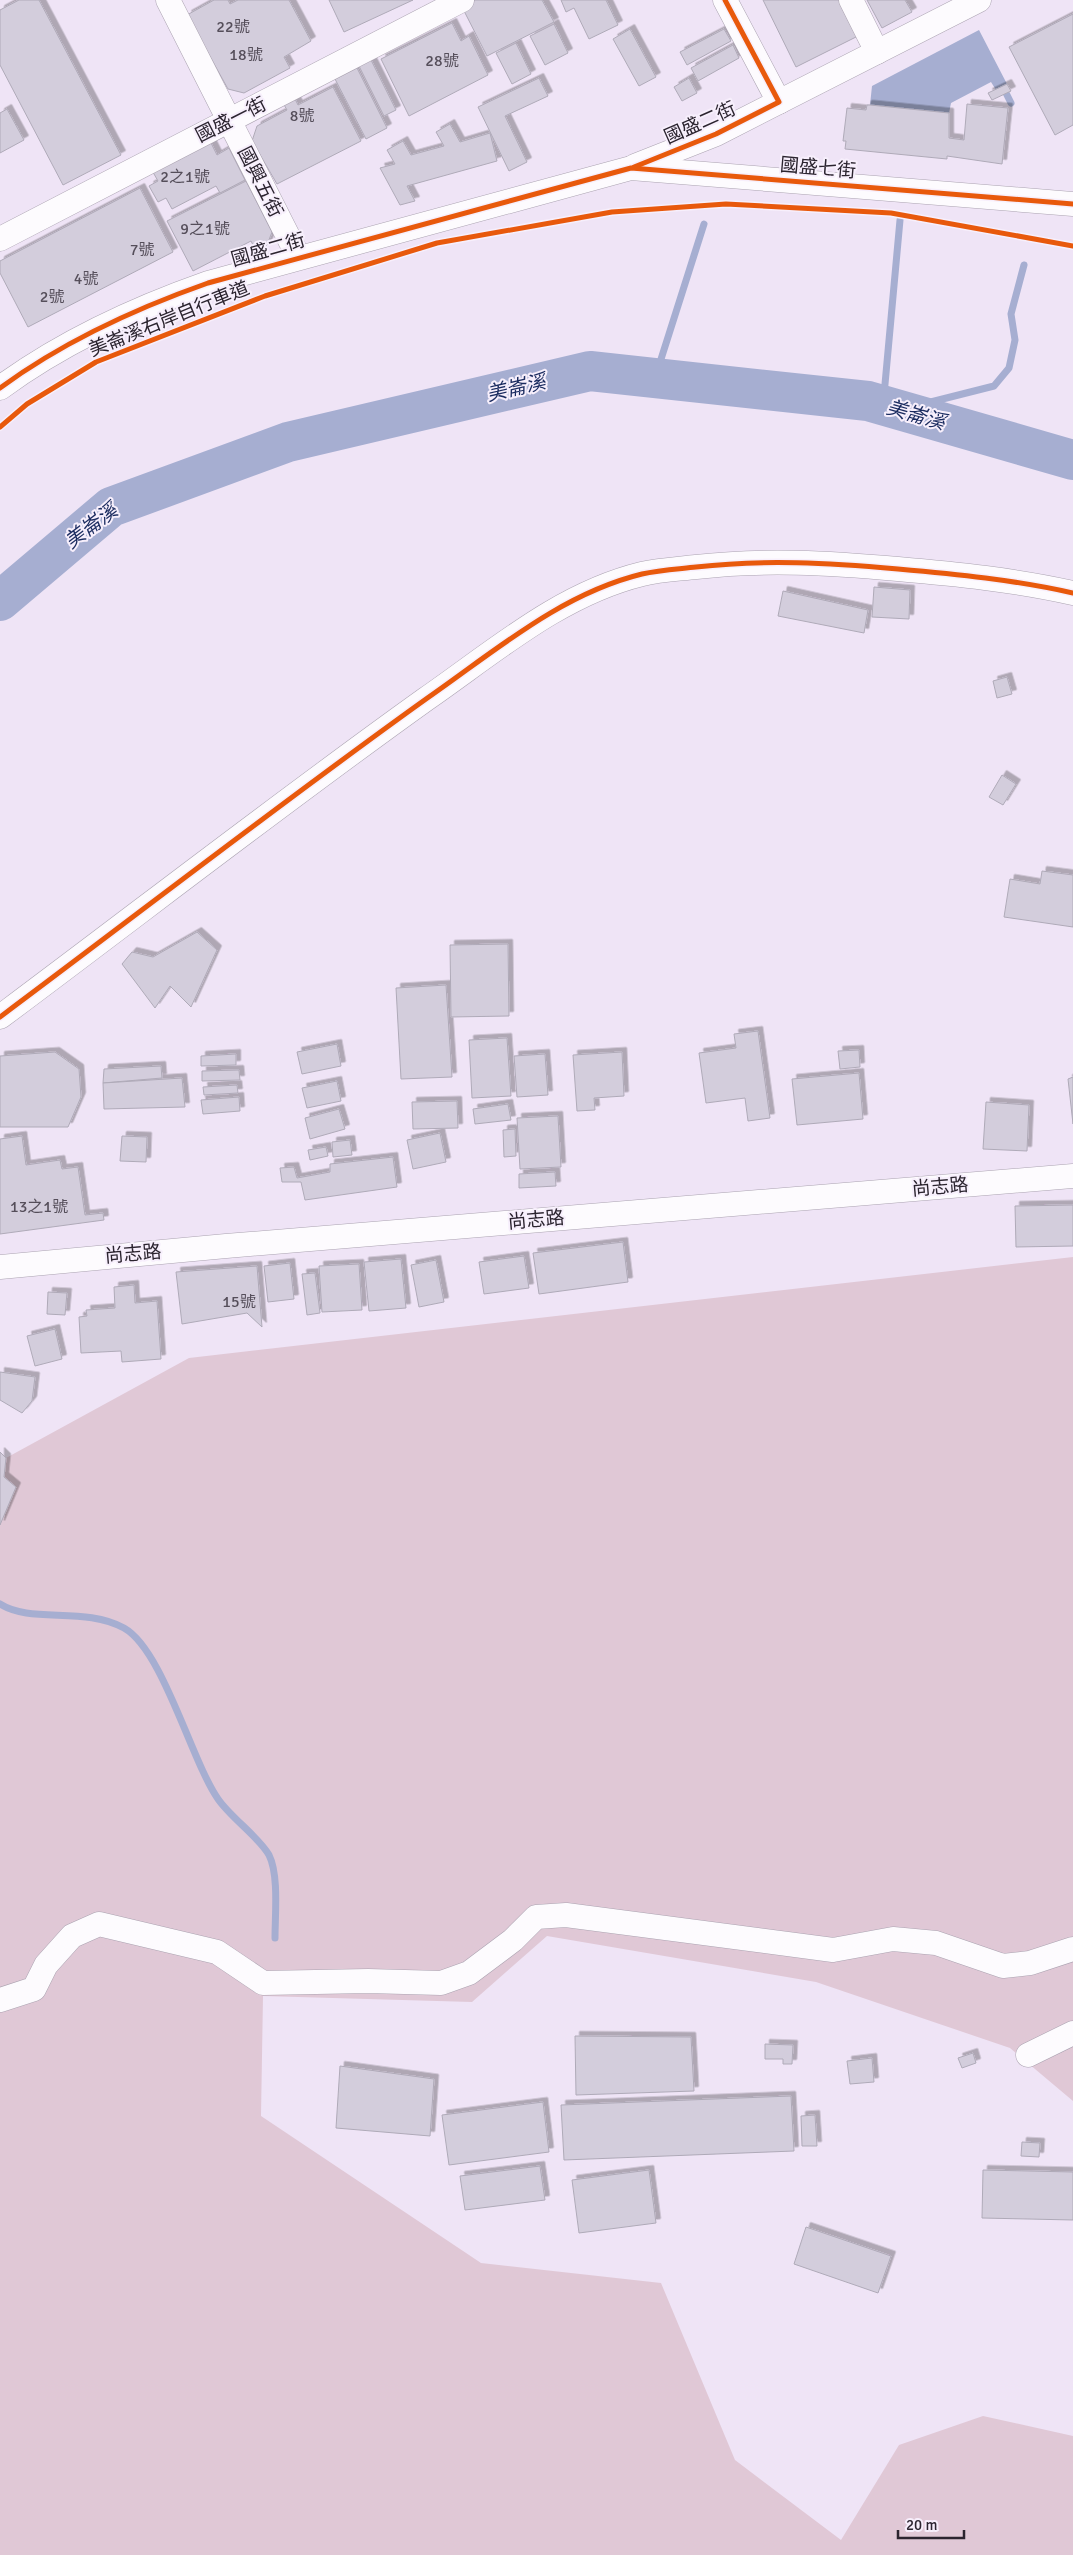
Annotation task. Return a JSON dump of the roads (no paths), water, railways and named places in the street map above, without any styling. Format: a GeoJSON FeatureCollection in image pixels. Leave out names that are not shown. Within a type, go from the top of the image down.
{"type":"FeatureCollection","features":[{"type":"Feature","properties":{"kind":"street","name":"國興五街"},"geometry":{"type":"LineString","coordinates":[[168,0],[228,122],[298,256]]}},
{"type":"Feature","properties":{"kind":"street","name":"國盛一街"},"geometry":{"type":"LineString","coordinates":[[0,239],[462,0]]}},
{"type":"Feature","properties":{"kind":"street"},"geometry":{"type":"LineString","coordinates":[[725,0],[779,102]]}},
{"type":"Feature","properties":{"kind":"street"},"geometry":{"type":"LineString","coordinates":[[851,0],[877,52]]}},
{"type":"Feature","properties":{"kind":"street","name":"國盛二街"},"geometry":{"type":"LineString","coordinates":[[631,168],[716,134],[979,0]]}},
{"type":"Feature","properties":{"kind":"street","name":"國盛七街"},"geometry":{"type":"LineString","coordinates":[[562,185],[631,168],[1073,204]]}},
{"type":"Feature","properties":{"kind":"street","name":"國盛二街"},"geometry":{"type":"LineString","coordinates":[[0,388],[31,365],[91,331],[152,303],[208,283],[298,256],[562,185]]}},
{"type":"Feature","properties":{"kind":"street"},"geometry":{"type":"LineString","coordinates":[[0,1017],[384,729],[528,626],[565,603],[642,574],[722,564],[776,562],[839,564],[966,575],[1073,593]]}},
{"type":"Feature","properties":{"kind":"street","name":"尚志路"},"geometry":{"type":"LineString","coordinates":[[0,1267],[236,1245],[1073,1176]]}},
{"type":"Feature","properties":{"kind":"street"},"geometry":{"type":"LineString","coordinates":[[0,2000],[34,1989],[46,1965],[72,1936],[98,1924],[217,1952],[263,1983],[368,1981],[441,1983],[469,1973],[513,1940],[536,1917],[566,1915],[833,1950],[894,1939],[936,1943],[1003,1966],[1030,1963],[1073,1949]]}},
{"type":"Feature","properties":{"kind":"street"},"geometry":{"type":"LineString","coordinates":[[1028,2055],[1073,2033]]}},
{"type":"Feature","properties":{"kind":"water"},"geometry":{"type":"Polygon","coordinates":[[[979,30],[1007,84],[996,90],[991,82],[951,103],[949,113],[870,105],[872,86],[979,30]]]}},
{"type":"Feature","properties":{"kind":"waterway"},"geometry":{"type":"LineString","coordinates":[[1003,87],[1011,103]]}},
{"type":"Feature","properties":{"kind":"waterway"},"geometry":{"type":"LineString","coordinates":[[883,406],[900,220]]}},
{"type":"Feature","properties":{"kind":"waterway"},"geometry":{"type":"LineString","coordinates":[[655,378],[704,224]]}},
{"type":"Feature","properties":{"kind":"waterway"},"geometry":{"type":"LineString","coordinates":[[899,410],[994,386],[1009,368],[1015,340],[1011,314],[1024,265]]}},
{"type":"Feature","properties":{"kind":"waterway","name":"美崙溪"},"geometry":{"type":"LineString","coordinates":[[0,601],[111,507],[288,442],[590,371],[868,401],[1073,460]]}},
{"type":"Feature","properties":{"kind":"waterway"},"geometry":{"type":"LineString","coordinates":[[0,1604],[13,1610],[27,1613],[76,1616],[109,1621],[124,1628],[138,1640],[164,1681],[197,1759],[218,1799],[259,1841],[269,1855],[275,1884],[275,1938]]}}]}
